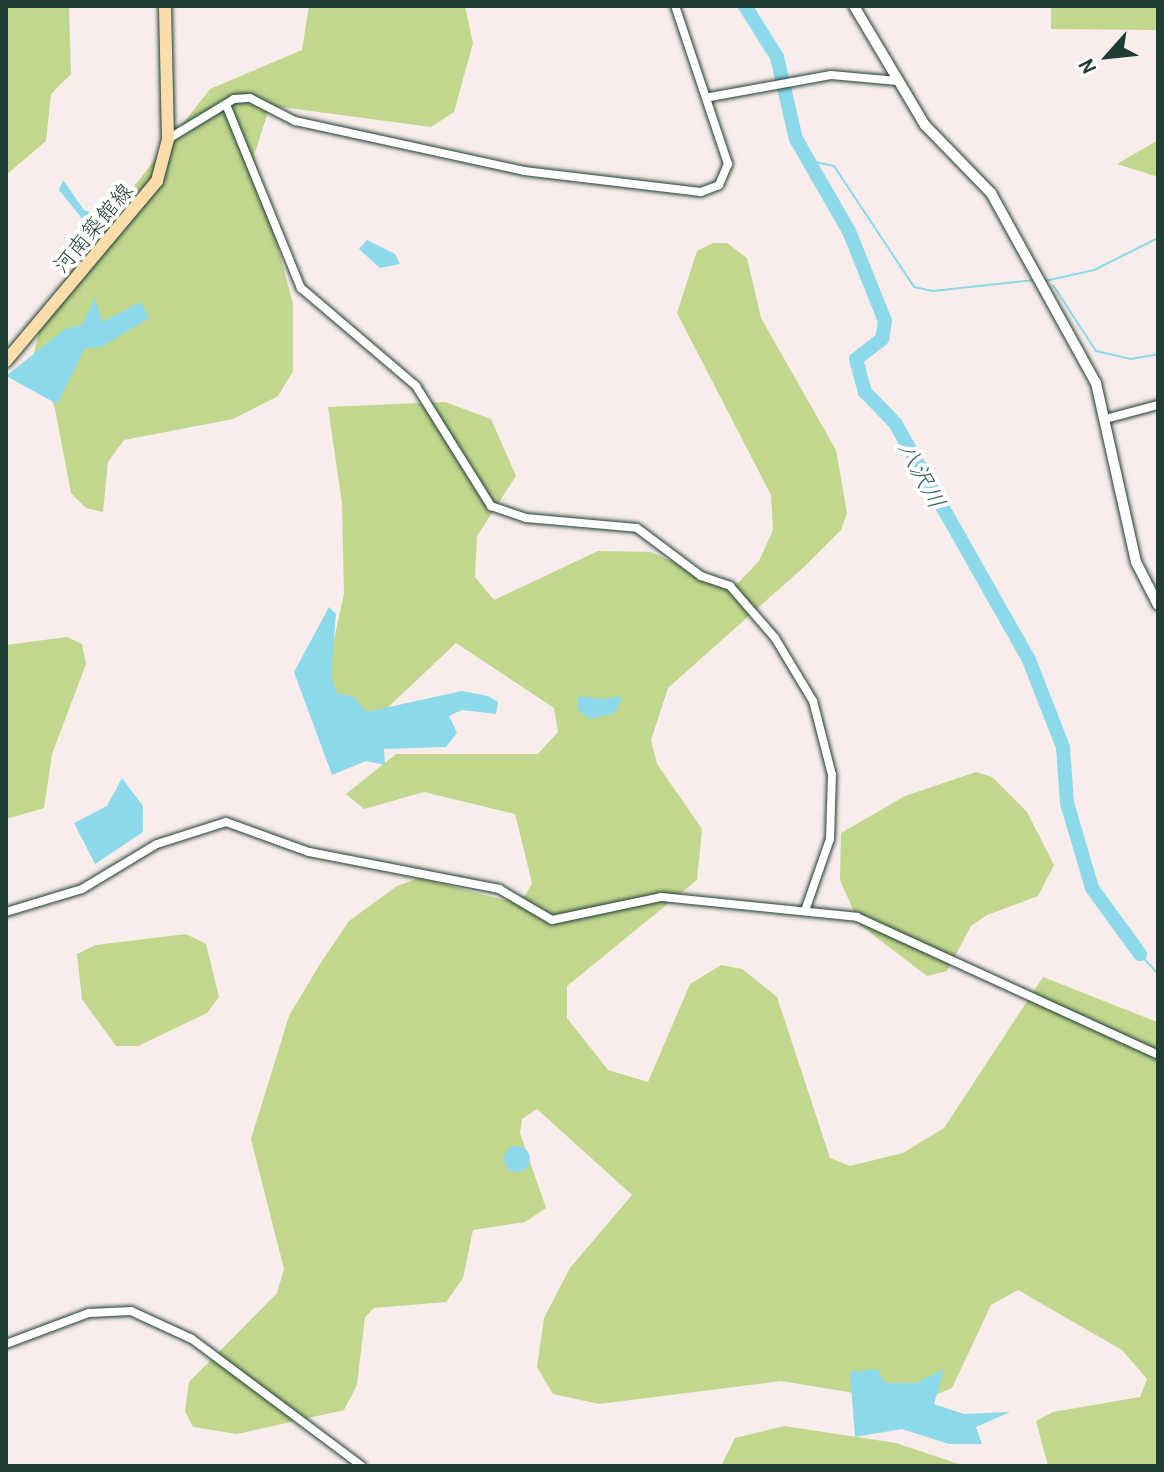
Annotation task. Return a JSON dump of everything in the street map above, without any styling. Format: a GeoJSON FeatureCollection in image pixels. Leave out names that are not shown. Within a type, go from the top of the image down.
{"type":"FeatureCollection","features":[{"type":"Feature","properties":{"kind":"main road","name":"河南築館線"},"geometry":{"type":"LineString","coordinates":[[6,361],[144,201],[168,139],[165,6]]}},
{"type":"Feature","properties":{"kind":"street"},"geometry":{"type":"LineString","coordinates":[[168,139],[250,98],[295,121],[524,171],[597,175],[689,194],[728,175],[710,97],[690,63],[675,6]]}},
{"type":"Feature","properties":{"kind":"street"},"geometry":{"type":"LineString","coordinates":[[854,6],[925,125],[991,193],[1034,279],[1096,383],[1136,562],[1158,605]]}},
{"type":"Feature","properties":{"kind":"street"},"geometry":{"type":"LineString","coordinates":[[710,97],[795,80],[858,73],[898,81]]}},
{"type":"Feature","properties":{"kind":"street"},"geometry":{"type":"LineString","coordinates":[[227,107],[301,288],[416,386],[491,506],[526,518],[637,528],[701,576],[730,586],[775,638],[813,701],[832,775],[830,839],[806,908]]}},
{"type":"Feature","properties":{"kind":"street"},"geometry":{"type":"LineString","coordinates":[[1105,419],[1158,405]]}},
{"type":"Feature","properties":{"kind":"street"},"geometry":{"type":"LineString","coordinates":[[6,912],[82,889],[157,844],[226,822],[309,852],[499,889],[552,920],[661,897],[806,908],[878,924],[1158,1055]]}},
{"type":"Feature","properties":{"kind":"street"},"geometry":{"type":"LineString","coordinates":[[6,1344],[89,1313],[131,1311],[192,1339],[362,1466]]}},
{"type":"Feature","properties":{"kind":"green space"},"geometry":{"type":"Polygon","coordinates":[[[6,6],[69,6],[71,74],[51,94],[46,141],[6,175],[6,6]]]}},
{"type":"Feature","properties":{"kind":"green space"},"geometry":{"type":"Polygon","coordinates":[[[309,6],[465,6],[473,43],[454,112],[431,127],[281,107],[268,112],[254,155],[293,304],[293,371],[278,396],[233,419],[124,440],[108,462],[103,512],[86,508],[71,493],[55,409],[34,353],[42,317],[82,253],[210,89],[302,50],[309,6]]]}},
{"type":"Feature","properties":{"kind":"green space"},"geometry":{"type":"Polygon","coordinates":[[[1051,6],[1158,6],[1158,30],[1051,29],[1051,6]]]}},
{"type":"Feature","properties":{"kind":"green space"},"geometry":{"type":"Polygon","coordinates":[[[1158,141],[1158,177],[1117,164],[1155,142],[1158,141]]]}},
{"type":"Feature","properties":{"kind":"green space"},"geometry":{"type":"Polygon","coordinates":[[[713,243],[727,243],[747,258],[761,318],[836,450],[847,513],[841,530],[805,566],[668,688],[651,740],[657,764],[702,829],[697,880],[567,986],[567,1018],[608,1070],[648,1082],[690,984],[721,965],[742,969],[777,997],[830,1158],[850,1166],[903,1153],[944,1128],[1043,977],[1157,1022],[1158,1466],[1048,1466],[1036,1421],[1053,1412],[1140,1397],[1147,1379],[1122,1350],[1018,1290],[991,1305],[952,1388],[915,1403],[781,1381],[599,1404],[553,1394],[537,1367],[544,1318],[570,1268],[632,1195],[537,1109],[522,1119],[520,1133],[546,1208],[525,1222],[473,1230],[463,1278],[446,1302],[374,1308],[365,1317],[357,1385],[344,1410],[237,1434],[193,1427],[185,1411],[189,1382],[277,1293],[284,1269],[251,1139],[289,1016],[320,964],[349,921],[397,886],[419,878],[504,900],[525,896],[532,883],[515,814],[424,792],[364,809],[346,794],[396,754],[538,754],[558,732],[554,708],[456,643],[364,730],[321,698],[344,594],[342,503],[328,407],[445,402],[491,419],[516,476],[477,536],[475,577],[494,600],[598,551],[651,552],[727,586],[738,583],[759,561],[773,530],[771,495],[677,313],[697,251],[713,243]]]}},
{"type":"Feature","properties":{"kind":"green space"},"geometry":{"type":"Polygon","coordinates":[[[67,637],[82,644],[86,664],[52,754],[44,808],[6,819],[6,645],[67,637]]]}},
{"type":"Feature","properties":{"kind":"green space"},"geometry":{"type":"Polygon","coordinates":[[[976,772],[992,777],[1027,812],[1054,865],[1038,896],[987,915],[971,926],[947,971],[927,976],[860,925],[840,880],[841,833],[905,796],[976,772]]]}},
{"type":"Feature","properties":{"kind":"green space"},"geometry":{"type":"Polygon","coordinates":[[[186,934],[206,944],[219,997],[207,1013],[138,1046],[116,1046],[82,999],[77,954],[96,945],[186,934]]]}},
{"type":"Feature","properties":{"kind":"green space"},"geometry":{"type":"Polygon","coordinates":[[[784,1426],[896,1443],[965,1466],[721,1466],[735,1438],[784,1426]]]}},
{"type":"Feature","properties":{"kind":"water"},"geometry":{"type":"Polygon","coordinates":[[[63,180],[84,210],[98,215],[88,226],[59,190],[63,180]]]}},
{"type":"Feature","properties":{"kind":"water"},"geometry":{"type":"Polygon","coordinates":[[[367,240],[395,254],[400,264],[380,268],[359,249],[367,240]]]}},
{"type":"Feature","properties":{"kind":"water"},"geometry":{"type":"Polygon","coordinates":[[[95,298],[102,322],[141,302],[149,318],[101,347],[85,348],[57,404],[6,376],[65,329],[82,325],[95,298]]]}},
{"type":"Feature","properties":{"kind":"water"},"geometry":{"type":"Polygon","coordinates":[[[329,607],[336,614],[331,676],[337,693],[354,697],[366,712],[462,691],[488,696],[498,702],[496,714],[462,710],[449,716],[457,733],[446,747],[384,749],[385,765],[366,761],[332,775],[294,672],[329,607]]]}},
{"type":"Feature","properties":{"kind":"water"},"geometry":{"type":"Polygon","coordinates":[[[579,696],[603,699],[622,696],[615,713],[590,719],[577,709],[579,696]]]}},
{"type":"Feature","properties":{"kind":"water"},"geometry":{"type":"Polygon","coordinates":[[[122,778],[143,806],[143,832],[95,864],[74,823],[107,806],[122,778]]]}},
{"type":"Feature","properties":{"kind":"water"},"geometry":{"type":"Polygon","coordinates":[[[517,1146],[526,1150],[530,1159],[526,1168],[517,1172],[508,1168],[504,1159],[508,1150],[517,1146]]]}},
{"type":"Feature","properties":{"kind":"water"},"geometry":{"type":"Polygon","coordinates":[[[877,1369],[885,1383],[916,1383],[944,1369],[934,1404],[964,1414],[1010,1412],[976,1427],[982,1444],[949,1444],[902,1429],[855,1437],[850,1372],[877,1369]]]}},
{"type":"Feature","properties":{"kind":"waterway","name":"八沢川"},"geometry":{"type":"LineString","coordinates":[[745,6],[777,57],[796,139],[849,231],[885,321],[882,339],[856,359],[865,392],[895,423],[1029,660],[1063,747],[1067,803],[1092,888],[1140,954]]}},
{"type":"Feature","properties":{"kind":"waterway"},"geometry":{"type":"LineString","coordinates":[[807,160],[834,166],[914,287],[933,291],[1035,280]]}},
{"type":"Feature","properties":{"kind":"waterway"},"geometry":{"type":"LineString","coordinates":[[1045,281],[1094,270],[1158,238]]}},
{"type":"Feature","properties":{"kind":"waterway"},"geometry":{"type":"LineString","coordinates":[[1053,285],[1096,351],[1131,359],[1158,354]]}},
{"type":"Feature","properties":{"kind":"waterway"},"geometry":{"type":"LineString","coordinates":[[1140,954],[1158,974]]}}]}
